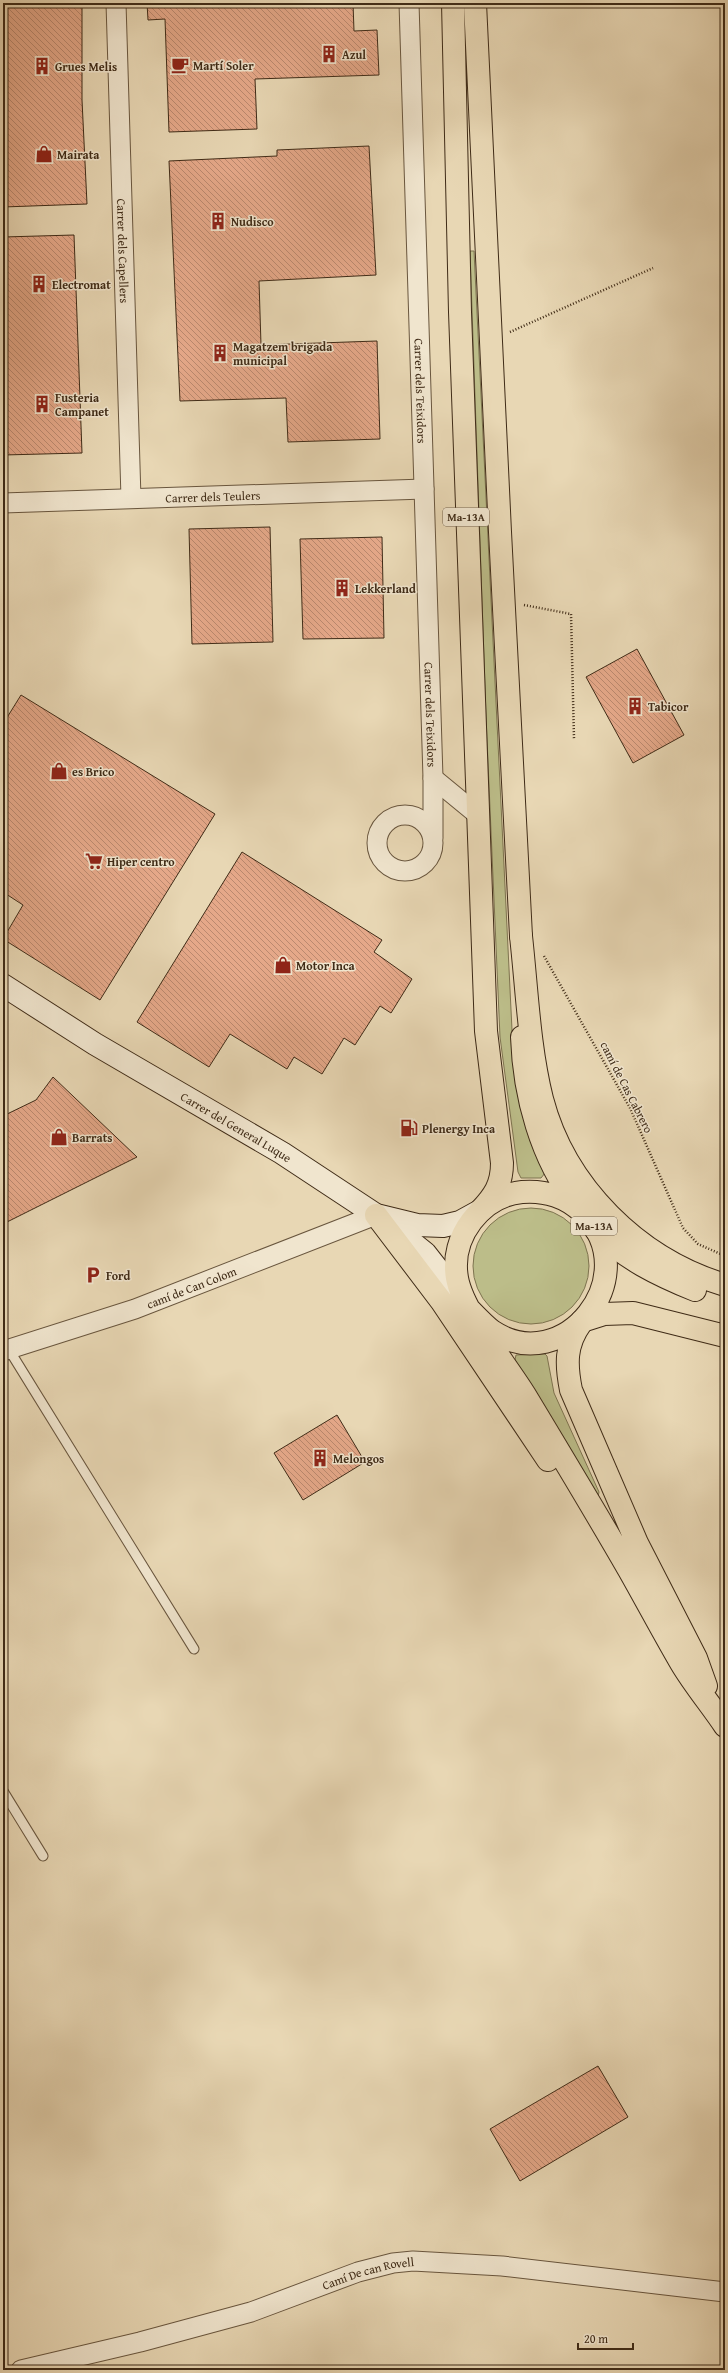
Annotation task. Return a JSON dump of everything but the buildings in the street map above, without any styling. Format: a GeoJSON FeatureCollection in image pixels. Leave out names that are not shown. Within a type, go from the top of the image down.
{"type":"FeatureCollection","features":[{"type":"Feature","properties":{"kind":"main road","name":"Ma-13A"},"geometry":{"type":"LineString","coordinates":[[453,3],[460,320],[486,1032],[502,1163],[502,1174],[497,1190],[462,1236],[456,1256],[456,1276],[468,1307],[509,1370],[574,1477],[682,1665],[720,1719]]}},
{"type":"Feature","properties":{"kind":"main road","name":"Ma-13A"},"geometry":{"type":"LineString","coordinates":[[475,3],[503,601],[521,936],[521,1020],[527,1087],[546,1149],[561,1181],[596,1230],[606,1260],[604,1283],[596,1304],[582,1321],[568,1348],[568,1374],[571,1390],[637,1543],[696,1658],[720,1719]]}},
{"type":"Feature","properties":{"kind":"main road"},"geometry":{"type":"LineString","coordinates":[[521,936],[534,1050],[542,1099],[557,1141],[574,1171],[596,1201],[615,1221],[650,1250],[680,1268],[725,1285]]}},
{"type":"Feature","properties":{"kind":"main road","name":"Carrer del General Luque"},"geometry":{"type":"LineString","coordinates":[[3,985],[95,1044],[255,1136],[376,1215],[417,1225],[443,1226],[460,1222],[480,1211]]}},
{"type":"Feature","properties":{"kind":"main road","name":"Ma-13A"},"geometry":{"type":"LineString","coordinates":[[480,1211],[506,1195],[537,1191],[557,1196],[583,1212]]}},
{"type":"Feature","properties":{"kind":"main road"},"geometry":{"type":"LineString","coordinates":[[376,1215],[425,1254],[468,1307]]}},
{"type":"Feature","properties":{"kind":"main road"},"geometry":{"type":"LineString","coordinates":[[376,1215],[437,1295],[554,1470],[655,1636],[682,1665]]}},
{"type":"Feature","properties":{"kind":"main road"},"geometry":{"type":"LineString","coordinates":[[596,1230],[614,1247],[660,1276],[702,1292],[725,1298]]}},
{"type":"Feature","properties":{"kind":"main road","name":"Ma-13A"},"geometry":{"type":"LineString","coordinates":[[468,1307],[492,1331],[502,1336],[524,1342],[536,1342],[556,1338],[582,1321]]}},
{"type":"Feature","properties":{"kind":"main road"},"geometry":{"type":"LineString","coordinates":[[582,1321],[604,1314],[633,1313],[725,1336]]}},
{"type":"Feature","properties":{"kind":"street","name":"Carrer dels Capellers"},"geometry":{"type":"LineString","coordinates":[[116,3],[131,498]]}},
{"type":"Feature","properties":{"kind":"street","name":"Carrer dels Teixidors"},"geometry":{"type":"LineString","coordinates":[[409,3],[433,778],[433,838]]}},
{"type":"Feature","properties":{"kind":"street","name":"Carrer dels Teulers"},"geometry":{"type":"LineString","coordinates":[[3,504],[131,498],[424,489]]}},
{"type":"Feature","properties":{"kind":"street"},"geometry":{"type":"LineString","coordinates":[[399,815],[408,815],[424,822],[433,838],[430,856],[424,864],[416,870],[397,871],[388,867],[381,860],[376,842],[383,825],[399,815],[419,804],[431,788],[433,778],[478,816]]}},
{"type":"Feature","properties":{"kind":"street","name":"camí de Can Colom"},"geometry":{"type":"LineString","coordinates":[[5,1350],[135,1309],[376,1215]]}},
{"type":"Feature","properties":{"kind":"street","name":"Camí De can Rovell"},"geometry":{"type":"LineString","coordinates":[[22,2370],[140,2342],[251,2312],[358,2272],[393,2263],[414,2261],[502,2266],[725,2292]]}},
{"type":"Feature","properties":{"kind":"lane"},"geometry":{"type":"LineString","coordinates":[[5,1350],[194,1649]]}},
{"type":"Feature","properties":{"kind":"lane"},"geometry":{"type":"LineString","coordinates":[[3,1791],[42,1856]]}},
{"type":"Feature","properties":{"kind":"path"},"geometry":{"type":"LineString","coordinates":[[491,341],[653,268]]}},
{"type":"Feature","properties":{"kind":"path"},"geometry":{"type":"LineString","coordinates":[[503,601],[571,614],[574,739]]}},
{"type":"Feature","properties":{"kind":"path","name":"camí de Cas Cabrero"},"geometry":{"type":"LineString","coordinates":[[543,954],[630,1108],[683,1228],[698,1244],[725,1256]]}},
{"type":"Feature","properties":{"kind":"green space"},"geometry":{"type":"Polygon","coordinates":[[[470,251],[474,251],[512,1030],[515,1064],[545,1173],[541,1178],[521,1178],[518,1172],[500,1037],[486,716],[470,251]]]}},
{"type":"Feature","properties":{"kind":"green space"},"geometry":{"type":"Polygon","coordinates":[[[531,1208],[553,1212],[572,1225],[585,1244],[589,1266],[585,1288],[572,1307],[553,1320],[531,1324],[509,1320],[490,1307],[477,1288],[473,1266],[477,1244],[490,1225],[509,1212],[531,1208]]]}},
{"type":"Feature","properties":{"kind":"green space"},"geometry":{"type":"Polygon","coordinates":[[[545,1354],[547,1356],[554,1393],[599,1492],[598,1497],[515,1360],[516,1355],[545,1354]]]}},
{"type":"Feature","properties":{"kind":"place","name":"Azul"},"geometry":{"type":"Point","coordinates":[329,54]}},
{"type":"Feature","properties":{"kind":"place","name":"Martí Soler"},"geometry":{"type":"Point","coordinates":[180,65]}},
{"type":"Feature","properties":{"kind":"place","name":"Grues Melis"},"geometry":{"type":"Point","coordinates":[42,66]}},
{"type":"Feature","properties":{"kind":"place","name":"Mairata"},"geometry":{"type":"Point","coordinates":[44,154]}},
{"type":"Feature","properties":{"kind":"place","name":"Nudisco"},"geometry":{"type":"Point","coordinates":[218,221]}},
{"type":"Feature","properties":{"kind":"place","name":"Electromat"},"geometry":{"type":"Point","coordinates":[39,284]}},
{"type":"Feature","properties":{"kind":"place","name":"Magatzem brigada municipal"},"geometry":{"type":"Point","coordinates":[220,353]}},
{"type":"Feature","properties":{"kind":"place","name":"Fusteria Campanet"},"geometry":{"type":"Point","coordinates":[42,404]}},
{"type":"Feature","properties":{"kind":"place","name":"Lekkerland"},"geometry":{"type":"Point","coordinates":[342,588]}},
{"type":"Feature","properties":{"kind":"place","name":"Tabicor"},"geometry":{"type":"Point","coordinates":[635,706]}},
{"type":"Feature","properties":{"kind":"place","name":"es Brico"},"geometry":{"type":"Point","coordinates":[59,771]}},
{"type":"Feature","properties":{"kind":"place","name":"Hiper centro"},"geometry":{"type":"Point","coordinates":[94,861]}},
{"type":"Feature","properties":{"kind":"place","name":"Motor Inca"},"geometry":{"type":"Point","coordinates":[283,965]}},
{"type":"Feature","properties":{"kind":"place","name":"Plenergy Inca"},"geometry":{"type":"Point","coordinates":[409,1128]}},
{"type":"Feature","properties":{"kind":"place","name":"Barrats"},"geometry":{"type":"Point","coordinates":[59,1137]}},
{"type":"Feature","properties":{"kind":"place","name":"Ford"},"geometry":{"type":"Point","coordinates":[93,1275]}},
{"type":"Feature","properties":{"kind":"place","name":"Melongos"},"geometry":{"type":"Point","coordinates":[320,1458]}}]}
